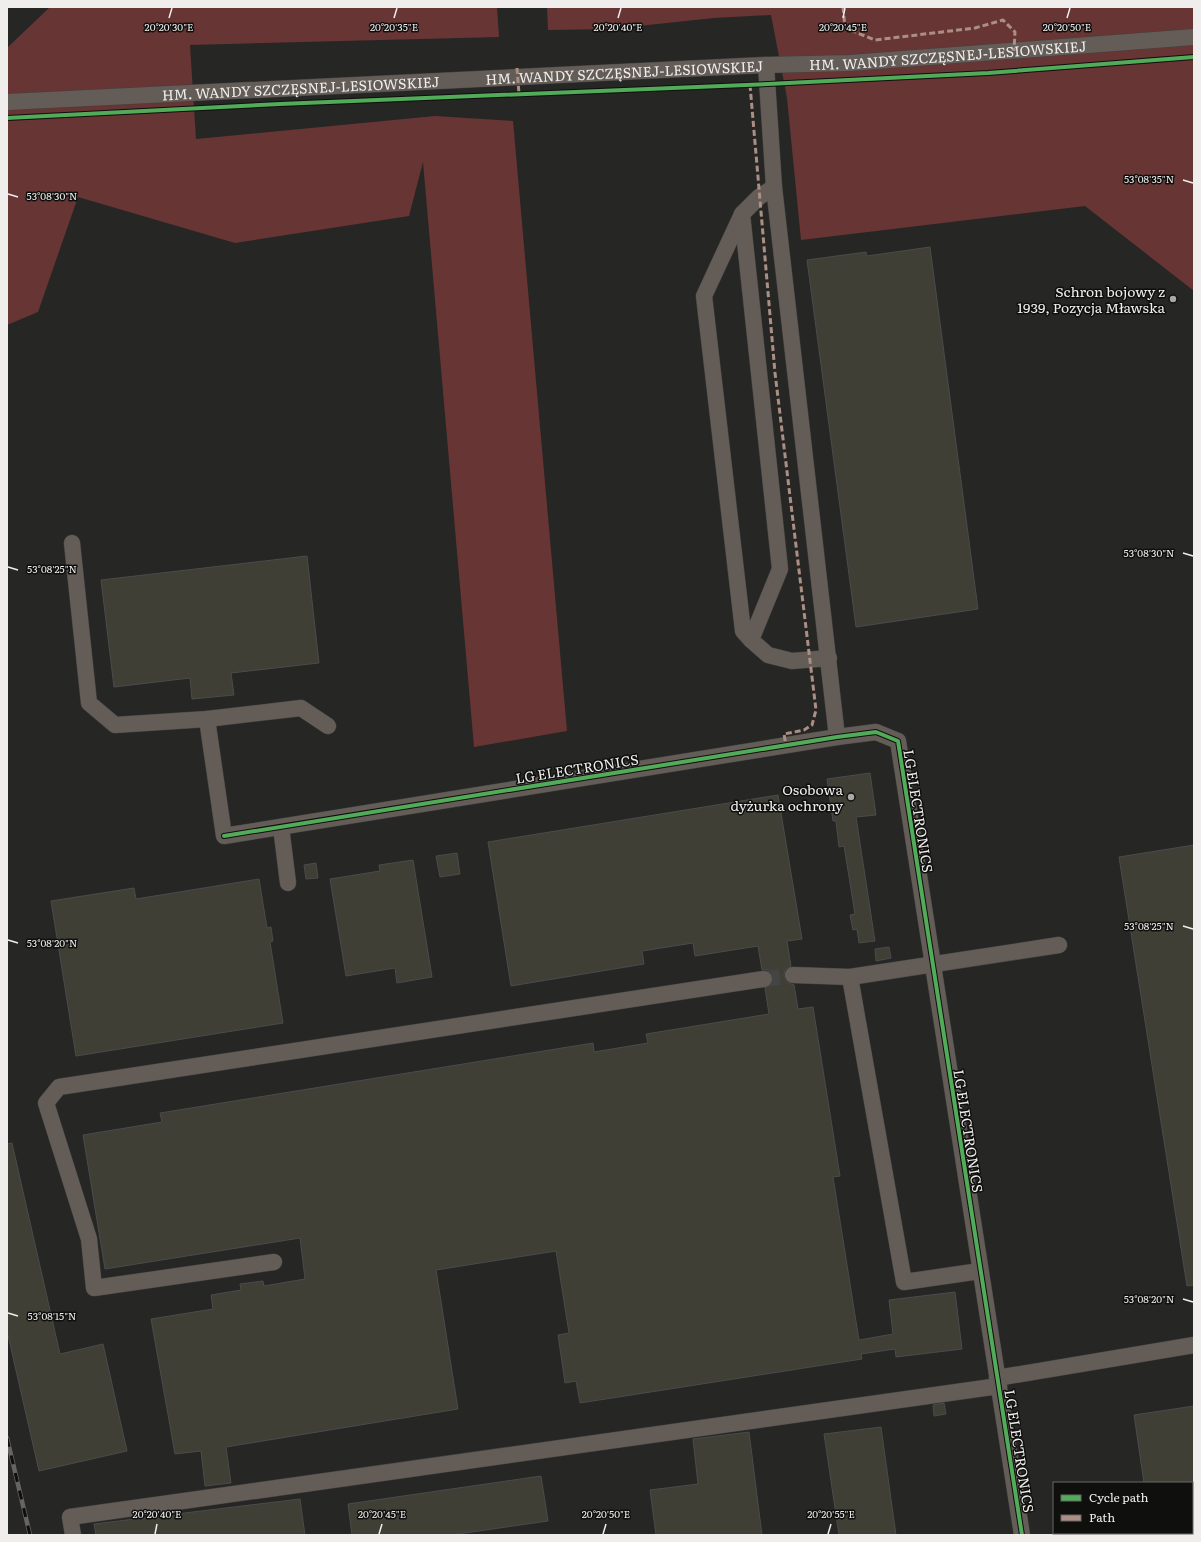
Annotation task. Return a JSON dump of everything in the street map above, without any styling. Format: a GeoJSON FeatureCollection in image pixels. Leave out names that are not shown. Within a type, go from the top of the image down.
{"type":"FeatureCollection","features":[{"type":"Feature","properties":{"kind":"street","name":"HM. WANDY SZCZĘSNEJ-LESIOWSKIEJ"},"geometry":{"type":"LineString","coordinates":[[7,102],[766,65],[850,63],[1194,37]]}},
{"type":"Feature","properties":{"kind":"street"},"geometry":{"type":"LineString","coordinates":[[766,65],[774,187],[837,737]]}},
{"type":"Feature","properties":{"kind":"street"},"geometry":{"type":"LineString","coordinates":[[774,187],[759,197],[742,214],[704,296],[743,630],[751,640],[768,655],[792,661],[829,658]]}},
{"type":"Feature","properties":{"kind":"street"},"geometry":{"type":"LineString","coordinates":[[742,214],[780,569],[751,640]]}},
{"type":"Feature","properties":{"kind":"street"},"geometry":{"type":"LineString","coordinates":[[72,543],[89,703],[115,725],[207,720],[301,708],[328,726]]}},
{"type":"Feature","properties":{"kind":"street","name":"LG ELECTRONICS"},"geometry":{"type":"LineString","coordinates":[[207,720],[224,836],[837,737],[876,732],[898,741],[1022,1535]]}},
{"type":"Feature","properties":{"kind":"street"},"geometry":{"type":"LineString","coordinates":[[281,827],[288,883]]}},
{"type":"Feature","properties":{"kind":"street"},"geometry":{"type":"LineString","coordinates":[[793,975],[850,977],[932,966],[1059,945]]}},
{"type":"Feature","properties":{"kind":"street"},"geometry":{"type":"LineString","coordinates":[[850,977],[904,1282],[980,1272]]}},
{"type":"Feature","properties":{"kind":"street"},"geometry":{"type":"LineString","coordinates":[[274,1262],[94,1288],[90,1239],[46,1103],[59,1087],[764,979]]}},
{"type":"Feature","properties":{"kind":"street"},"geometry":{"type":"LineString","coordinates":[[73,1535],[70,1517],[998,1382],[1194,1345]]}},
{"type":"Feature","properties":{"kind":"shaded area"},"geometry":{"type":"Polygon","coordinates":[[[50,7],[497,7],[499,37],[190,45],[196,139],[435,116],[513,121],[567,731],[474,747],[423,162],[409,216],[235,243],[78,197],[38,312],[7,325],[7,48],[50,7]]]}},
{"type":"Feature","properties":{"kind":"shaded area"},"geometry":{"type":"Polygon","coordinates":[[[547,7],[1194,7],[1194,291],[1085,206],[801,240],[787,98],[771,15],[714,18],[610,29],[548,30],[547,7]]]}},
{"type":"Feature","properties":{"kind":"building"},"geometry":{"type":"Polygon","coordinates":[[[930,247],[978,609],[856,627],[807,260],[866,252],[867,256],[930,247]]]}},
{"type":"Feature","properties":{"kind":"building"},"geometry":{"type":"Polygon","coordinates":[[[307,556],[319,663],[231,673],[234,695],[192,699],[190,678],[114,687],[101,580],[307,556]]]}},
{"type":"Feature","properties":{"kind":"building"},"geometry":{"type":"Polygon","coordinates":[[[870,773],[876,815],[856,817],[875,941],[859,943],[857,929],[853,930],[850,915],[855,914],[844,846],[839,847],[836,821],[833,821],[827,779],[870,773]]]}},
{"type":"Feature","properties":{"kind":"building"},"geometry":{"type":"Polygon","coordinates":[[[778,795],[802,939],[787,941],[791,966],[785,970],[784,975],[788,983],[794,985],[798,1009],[813,1007],[840,1176],[833,1177],[859,1340],[893,1334],[889,1300],[955,1292],[962,1349],[896,1357],[895,1349],[861,1354],[862,1359],[580,1403],[576,1381],[565,1383],[558,1335],[569,1333],[556,1251],[436,1270],[458,1409],[226,1447],[231,1483],[205,1486],[201,1451],[175,1454],[151,1319],[213,1309],[211,1295],[241,1290],[240,1284],[263,1281],[264,1286],[305,1279],[300,1238],[105,1269],[83,1135],[162,1122],[160,1113],[593,1043],[594,1052],[648,1043],[646,1034],[769,1014],[765,988],[773,983],[773,977],[768,970],[762,970],[758,946],[695,956],[693,943],[642,951],[644,964],[511,986],[488,842],[778,795]]]}},
{"type":"Feature","properties":{"kind":"building"},"geometry":{"type":"Polygon","coordinates":[[[1194,845],[1194,1285],[1187,1286],[1119,857],[1194,845]]]}},
{"type":"Feature","properties":{"kind":"building"},"geometry":{"type":"Polygon","coordinates":[[[457,853],[460,874],[440,877],[436,856],[457,853]]]}},
{"type":"Feature","properties":{"kind":"building"},"geometry":{"type":"Polygon","coordinates":[[[413,860],[432,977],[397,983],[395,968],[346,976],[330,879],[380,871],[379,865],[413,860]]]}},
{"type":"Feature","properties":{"kind":"building"},"geometry":{"type":"Polygon","coordinates":[[[316,863],[318,878],[306,879],[304,865],[316,863]]]}},
{"type":"Feature","properties":{"kind":"building"},"geometry":{"type":"Polygon","coordinates":[[[259,879],[267,928],[271,927],[273,941],[270,942],[283,1023],[76,1056],[51,901],[134,888],[136,899],[259,879]]]}},
{"type":"Feature","properties":{"kind":"building"},"geometry":{"type":"Polygon","coordinates":[[[889,947],[891,958],[876,961],[875,949],[889,947]]]}},
{"type":"Feature","properties":{"kind":"building"},"geometry":{"type":"Polygon","coordinates":[[[12,1143],[60,1354],[103,1344],[127,1451],[39,1471],[7,1331],[7,1144],[12,1143]]]}},
{"type":"Feature","properties":{"kind":"building"},"geometry":{"type":"Polygon","coordinates":[[[944,1403],[946,1414],[934,1416],[933,1405],[944,1403]]]}},
{"type":"Feature","properties":{"kind":"building"},"geometry":{"type":"Polygon","coordinates":[[[1194,1406],[1194,1483],[1144,1482],[1134,1415],[1194,1406]]]}},
{"type":"Feature","properties":{"kind":"building"},"geometry":{"type":"Polygon","coordinates":[[[881,1427],[896,1535],[839,1535],[824,1434],[881,1427]]]}},
{"type":"Feature","properties":{"kind":"building"},"geometry":{"type":"Polygon","coordinates":[[[749,1432],[762,1535],[656,1535],[650,1490],[698,1484],[693,1439],[749,1432]]]}},
{"type":"Feature","properties":{"kind":"building"},"geometry":{"type":"Polygon","coordinates":[[[541,1476],[548,1521],[451,1535],[352,1535],[348,1504],[541,1476]]]}},
{"type":"Feature","properties":{"kind":"building"},"geometry":{"type":"Polygon","coordinates":[[[300,1499],[305,1535],[96,1535],[94,1524],[300,1499]]]}},
{"type":"Feature","properties":{"kind":"tunnel"},"geometry":{"type":"LineString","coordinates":[[764,979],[793,975]]}},
{"type":"Feature","properties":{"kind":"railway"},"geometry":{"type":"LineString","coordinates":[[7,1438],[30,1535]]}},
{"type":"Feature","properties":{"kind":"marked path"},"geometry":{"type":"LineString","coordinates":[[843,7],[845,28],[875,40],[975,28],[1003,20],[1015,32],[1014,51]]}},
{"type":"Feature","properties":{"kind":"marked path"},"geometry":{"type":"LineString","coordinates":[[517,68],[519,94]]}},
{"type":"Feature","properties":{"kind":"marked path"},"geometry":{"type":"LineString","coordinates":[[750,85],[775,373],[816,710],[812,725],[804,730],[784,734],[786,746]]}},
{"type":"Feature","properties":{"kind":"cycle path"},"geometry":{"type":"LineString","coordinates":[[7,118],[280,104],[768,84],[988,73],[1194,57]]}},
{"type":"Feature","properties":{"kind":"cycle path"},"geometry":{"type":"LineString","coordinates":[[224,836],[837,737],[876,732],[898,741],[1022,1535]]}},
{"type":"Feature","properties":{"kind":"place","name":"Schron bojowy z 1939, Pozycja Mławska"},"geometry":{"type":"Point","coordinates":[1173,299]}},
{"type":"Feature","properties":{"kind":"place","name":"Osobowa dyżurka ochrony"},"geometry":{"type":"Point","coordinates":[851,797]}}]}
